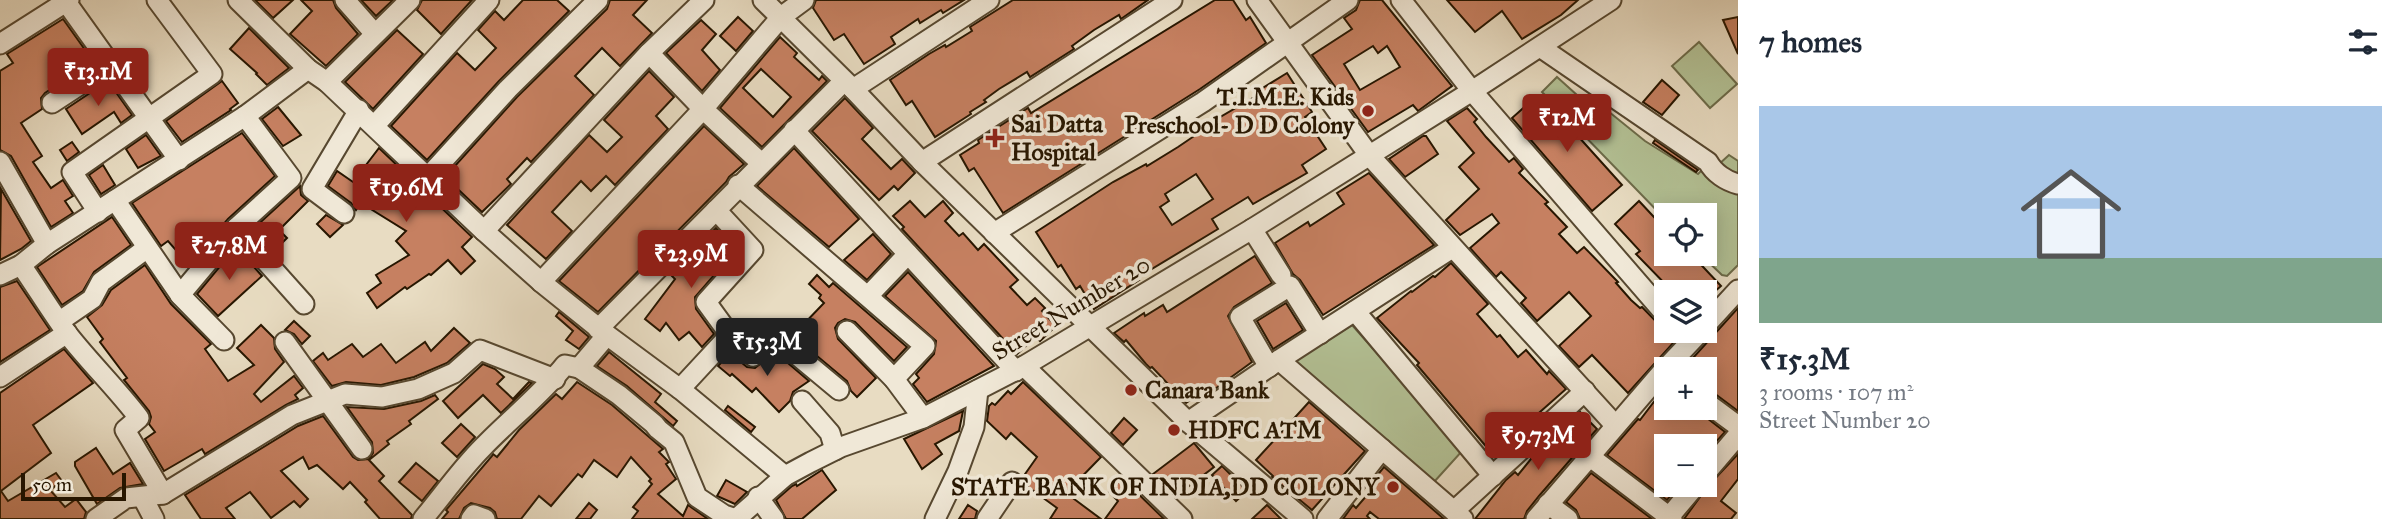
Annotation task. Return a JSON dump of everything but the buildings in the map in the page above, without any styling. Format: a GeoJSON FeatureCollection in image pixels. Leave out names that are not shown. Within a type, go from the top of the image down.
{"type":"FeatureCollection","features":[{"type":"Feature","properties":{"kind":"street"},"geometry":{"type":"LineString","coordinates":[[157,0],[212,74],[72,172],[147,248],[180,295],[224,340]]}},
{"type":"Feature","properties":{"kind":"street"},"geometry":{"type":"LineString","coordinates":[[239,0],[308,69],[359,110],[541,282],[602,332],[680,389],[785,476]]}},
{"type":"Feature","properties":{"kind":"street"},"geometry":{"type":"LineString","coordinates":[[345,0],[375,34]]}},
{"type":"Feature","properties":{"kind":"street"},"geometry":{"type":"LineString","coordinates":[[327,82],[410,0]]}},
{"type":"Feature","properties":{"kind":"street"},"geometry":{"type":"LineString","coordinates":[[374,125],[489,0]]}},
{"type":"Feature","properties":{"kind":"street"},"geometry":{"type":"LineString","coordinates":[[429,176],[509,89],[598,0]]}},
{"type":"Feature","properties":{"kind":"street"},"geometry":{"type":"LineString","coordinates":[[484,231],[649,53],[704,0]]}},
{"type":"Feature","properties":{"kind":"street"},"geometry":{"type":"LineString","coordinates":[[763,0],[922,162],[1188,422],[1303,519]]}},
{"type":"Feature","properties":{"kind":"street"},"geometry":{"type":"LineString","coordinates":[[541,282],[703,109],[781,17],[804,0]]}},
{"type":"Feature","properties":{"kind":"street"},"geometry":{"type":"LineString","coordinates":[[579,368],[602,332],[738,185],[794,130],[849,85],[989,0]]}},
{"type":"Feature","properties":{"kind":"street"},"geometry":{"type":"LineString","coordinates":[[922,162],[1172,0]]}},
{"type":"Feature","properties":{"kind":"street"},"geometry":{"type":"LineString","coordinates":[[1257,0],[1369,155],[1615,425]]}},
{"type":"Feature","properties":{"kind":"street"},"geometry":{"type":"LineString","coordinates":[[995,233],[1203,102],[1348,0]]}},
{"type":"Feature","properties":{"kind":"street"},"geometry":{"type":"LineString","coordinates":[[1401,0],[1472,91],[1654,301]]}},
{"type":"Feature","properties":{"kind":"street","name":"Street Number 20"},"geometry":{"type":"LineString","coordinates":[[736,519],[785,476],[835,450],[923,418],[1020,368],[1252,229],[1611,0]]}},
{"type":"Feature","properties":{"kind":"street"},"geometry":{"type":"LineString","coordinates":[[0,44],[67,1],[179,160]]}},
{"type":"Feature","properties":{"kind":"street"},"geometry":{"type":"LineString","coordinates":[[1540,47],[1708,162],[1712,170],[1738,184]]}},
{"type":"Feature","properties":{"kind":"street"},"geometry":{"type":"LineString","coordinates":[[649,53],[703,109],[761,163]]}},
{"type":"Feature","properties":{"kind":"street"},"geometry":{"type":"LineString","coordinates":[[52,103],[110,65]]}},
{"type":"Feature","properties":{"kind":"street"},"geometry":{"type":"LineString","coordinates":[[0,275],[21,264],[47,244],[245,116],[308,69]]}},
{"type":"Feature","properties":{"kind":"street"},"geometry":{"type":"LineString","coordinates":[[312,189],[359,110]]}},
{"type":"Feature","properties":{"kind":"street"},"geometry":{"type":"LineString","coordinates":[[245,116],[291,178],[312,189],[344,213]]}},
{"type":"Feature","properties":{"kind":"street"},"geometry":{"type":"LineString","coordinates":[[794,130],[908,254],[1020,368],[1182,519]]}},
{"type":"Feature","properties":{"kind":"street"},"geometry":{"type":"LineString","coordinates":[[3,173],[47,244]]}},
{"type":"Feature","properties":{"kind":"street"},"geometry":{"type":"LineString","coordinates":[[180,295],[236,228],[291,178]]}},
{"type":"Feature","properties":{"kind":"street"},"geometry":{"type":"LineString","coordinates":[[738,185],[925,346],[894,379]]}},
{"type":"Feature","properties":{"kind":"street"},"geometry":{"type":"LineString","coordinates":[[716,210],[753,250],[706,302],[743,350],[753,356],[774,336],[839,390]]}},
{"type":"Feature","properties":{"kind":"street"},"geometry":{"type":"LineString","coordinates":[[236,228],[304,304]]}},
{"type":"Feature","properties":{"kind":"street"},"geometry":{"type":"LineString","coordinates":[[1252,229],[1281,275]]}},
{"type":"Feature","properties":{"kind":"street"},"geometry":{"type":"LineString","coordinates":[[0,377],[63,327],[92,299],[101,282],[147,248]]}},
{"type":"Feature","properties":{"kind":"street"},"geometry":{"type":"LineString","coordinates":[[1188,422],[1452,248]]}},
{"type":"Feature","properties":{"kind":"street"},"geometry":{"type":"LineString","coordinates":[[868,296],[908,254]]}},
{"type":"Feature","properties":{"kind":"street"},"geometry":{"type":"LineString","coordinates":[[21,264],[63,327],[139,418],[125,430],[163,494]]}},
{"type":"Feature","properties":{"kind":"street"},"geometry":{"type":"LineString","coordinates":[[1320,334],[1290,286],[1240,317],[1274,363],[1382,449],[1459,515],[1493,476],[1585,391]]}},
{"type":"Feature","properties":{"kind":"street"},"geometry":{"type":"LineString","coordinates":[[1717,313],[1738,290]]}},
{"type":"Feature","properties":{"kind":"street"},"geometry":{"type":"LineString","coordinates":[[1355,311],[1493,476]]}},
{"type":"Feature","properties":{"kind":"street"},"geometry":{"type":"LineString","coordinates":[[847,331],[894,379],[923,418]]}},
{"type":"Feature","properties":{"kind":"street"},"geometry":{"type":"LineString","coordinates":[[680,389],[730,335]]}},
{"type":"Feature","properties":{"kind":"street"},"geometry":{"type":"LineString","coordinates":[[285,342],[362,449]]}},
{"type":"Feature","properties":{"kind":"street"},"geometry":{"type":"LineString","coordinates":[[96,519],[126,498],[163,494],[292,415],[345,394],[382,397],[418,389],[454,373],[480,349],[555,379]]}},
{"type":"Feature","properties":{"kind":"street"},"geometry":{"type":"LineString","coordinates":[[423,519],[480,449],[555,379],[565,365],[579,368],[619,395],[674,442],[697,497],[724,515],[736,519]]}},
{"type":"Feature","properties":{"kind":"street"},"geometry":{"type":"LineString","coordinates":[[1568,519],[1542,512],[1615,425],[1654,384]]}},
{"type":"Feature","properties":{"kind":"street"},"geometry":{"type":"LineString","coordinates":[[935,519],[958,471],[974,427],[978,390]]}},
{"type":"Feature","properties":{"kind":"street"},"geometry":{"type":"LineString","coordinates":[[802,401],[830,433],[835,450]]}},
{"type":"Feature","properties":{"kind":"street"},"geometry":{"type":"LineString","coordinates":[[1717,411],[1738,426]]}},
{"type":"Feature","properties":{"kind":"street"},"geometry":{"type":"LineString","coordinates":[[1717,460],[1738,435]]}},
{"type":"Feature","properties":{"kind":"street"},"geometry":{"type":"LineString","coordinates":[[1328,519],[1382,449]]}},
{"type":"Feature","properties":{"kind":"street"},"geometry":{"type":"LineString","coordinates":[[1590,456],[1670,518],[1687,497]]}},
{"type":"Feature","properties":{"kind":"street"},"geometry":{"type":"LineString","coordinates":[[987,519],[1012,482]]}},
{"type":"Feature","properties":{"kind":"street"},"geometry":{"type":"LineString","coordinates":[[758,497],[774,519]]}},
{"type":"Feature","properties":{"kind":"street"},"geometry":{"type":"LineString","coordinates":[[143,498],[153,519]]}},
{"type":"Feature","properties":{"kind":"street"},"geometry":{"type":"LineString","coordinates":[[471,519],[474,515],[485,519]]}},
{"type":"Feature","properties":{"kind":"green space"},"geometry":{"type":"Polygon","coordinates":[[[1699,42],[1737,84],[1710,108],[1672,66],[1699,42]]]}},
{"type":"Feature","properties":{"kind":"green space"},"geometry":{"type":"Polygon","coordinates":[[[1557,77],[1597,113],[1603,107],[1645,141],[1698,174],[1702,170],[1738,189],[1738,265],[1727,276],[1713,266],[1717,266],[1717,203],[1654,203],[1654,208],[1542,92],[1557,77]]]}},
{"type":"Feature","properties":{"kind":"green space"},"geometry":{"type":"Polygon","coordinates":[[[1729,155],[1738,161],[1738,182],[1717,166],[1729,155]]]}},
{"type":"Feature","properties":{"kind":"green space"},"geometry":{"type":"Polygon","coordinates":[[[1352,325],[1463,450],[1434,482],[1295,361],[1352,325]]]}},
{"type":"Feature","properties":{"kind":"place","name":"T.I.M.E. Kids Preschool- D D Colony"},"geometry":{"type":"Point","coordinates":[1368,111]}},
{"type":"Feature","properties":{"kind":"place","name":"Sai Datta Hospital"},"geometry":{"type":"Point","coordinates":[995,138]}},
{"type":"Feature","properties":{"kind":"place","name":"Canara Bank"},"geometry":{"type":"Point","coordinates":[1131,390]}},
{"type":"Feature","properties":{"kind":"place","name":"HDFC ATM"},"geometry":{"type":"Point","coordinates":[1174,430]}},
{"type":"Feature","properties":{"kind":"place","name":"STATE BANK OF INDIA,DD COLONY"},"geometry":{"type":"Point","coordinates":[1393,487]}}]}
